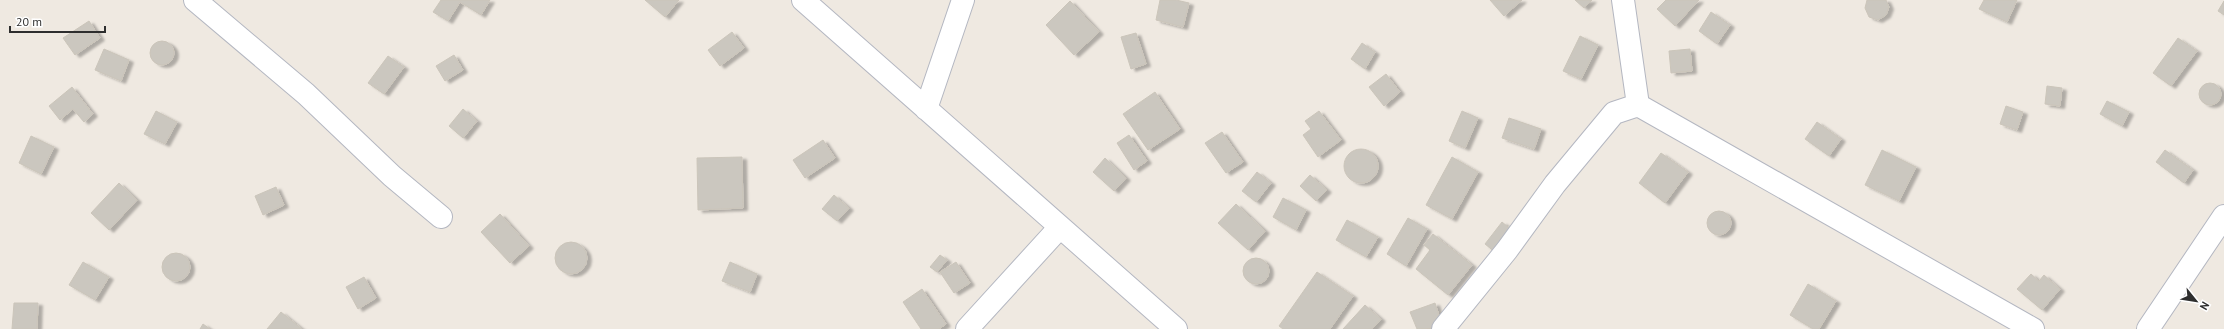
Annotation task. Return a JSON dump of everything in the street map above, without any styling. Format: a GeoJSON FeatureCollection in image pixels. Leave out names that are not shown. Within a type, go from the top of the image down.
{"type":"FeatureCollection","features":[{"type":"Feature","properties":{"kind":"street"},"geometry":{"type":"LineString","coordinates":[[195,0],[306,94],[392,176],[441,217]]}},
{"type":"Feature","properties":{"kind":"street"},"geometry":{"type":"LineString","coordinates":[[803,0],[1176,329]]}},
{"type":"Feature","properties":{"kind":"street"},"geometry":{"type":"LineString","coordinates":[[926,109],[963,0]]}},
{"type":"Feature","properties":{"kind":"street"},"geometry":{"type":"LineString","coordinates":[[1623,0],[1638,105]]}},
{"type":"Feature","properties":{"kind":"street"},"geometry":{"type":"LineString","coordinates":[[1443,329],[1507,250],[1555,184],[1614,113],[1638,105],[2033,329]]}},
{"type":"Feature","properties":{"kind":"street"},"geometry":{"type":"LineString","coordinates":[[2148,329],[2224,216]]}},
{"type":"Feature","properties":{"kind":"street"},"geometry":{"type":"LineString","coordinates":[[967,329],[1060,226]]}},
{"type":"Feature","properties":{"kind":"building"},"geometry":{"type":"Polygon","coordinates":[[[441,0],[490,0],[481,15],[460,2],[448,21],[433,12],[441,0]]]}},
{"type":"Feature","properties":{"kind":"building"},"geometry":{"type":"Polygon","coordinates":[[[645,0],[679,0],[665,17],[645,0]]]}},
{"type":"Feature","properties":{"kind":"building"},"geometry":{"type":"Polygon","coordinates":[[[1160,0],[1176,0],[1189,3],[1183,27],[1156,20],[1160,0]]]}},
{"type":"Feature","properties":{"kind":"building"},"geometry":{"type":"Polygon","coordinates":[[[1490,0],[1522,0],[1504,16],[1490,0]]]}},
{"type":"Feature","properties":{"kind":"building"},"geometry":{"type":"Polygon","coordinates":[[[1575,0],[1592,0],[1584,8],[1575,0]]]}},
{"type":"Feature","properties":{"kind":"building"},"geometry":{"type":"Polygon","coordinates":[[[1666,0],[1699,0],[1675,26],[1657,9],[1666,0]]]}},
{"type":"Feature","properties":{"kind":"building"},"geometry":{"type":"Polygon","coordinates":[[[1867,0],[1886,0],[1889,7],[1886,15],[1878,20],[1869,17],[1865,8],[1867,0]]]}},
{"type":"Feature","properties":{"kind":"building"},"geometry":{"type":"Polygon","coordinates":[[[1984,0],[2017,0],[2007,22],[1979,9],[1984,0]]]}},
{"type":"Feature","properties":{"kind":"building"},"geometry":{"type":"Polygon","coordinates":[[[1070,1],[1099,32],[1074,55],[1046,25],[1070,1]]]}},
{"type":"Feature","properties":{"kind":"building"},"geometry":{"type":"Polygon","coordinates":[[[2224,1],[2224,15],[2218,11],[2224,1]]]}},
{"type":"Feature","properties":{"kind":"building"},"geometry":{"type":"Polygon","coordinates":[[[1711,12],[1730,25],[1717,44],[1699,31],[1711,12]]]}},
{"type":"Feature","properties":{"kind":"building"},"geometry":{"type":"Polygon","coordinates":[[[89,21],[100,38],[75,55],[63,38],[89,21]]]}},
{"type":"Feature","properties":{"kind":"building"},"geometry":{"type":"Polygon","coordinates":[[[732,32],[744,48],[720,66],[708,50],[732,32]]]}},
{"type":"Feature","properties":{"kind":"building"},"geometry":{"type":"Polygon","coordinates":[[[1136,33],[1146,64],[1131,69],[1121,37],[1136,33]]]}},
{"type":"Feature","properties":{"kind":"building"},"geometry":{"type":"Polygon","coordinates":[[[1580,36],[1598,45],[1581,79],[1563,71],[1580,36]]]}},
{"type":"Feature","properties":{"kind":"building"},"geometry":{"type":"Polygon","coordinates":[[[2178,38],[2197,51],[2171,86],[2153,73],[2178,38]]]}},
{"type":"Feature","properties":{"kind":"building"},"geometry":{"type":"Polygon","coordinates":[[[162,41],[171,44],[174,53],[171,62],[162,65],[153,62],[150,53],[153,44],[162,41]]]}},
{"type":"Feature","properties":{"kind":"building"},"geometry":{"type":"Polygon","coordinates":[[[1362,43],[1375,52],[1365,69],[1351,59],[1362,43]]]}},
{"type":"Feature","properties":{"kind":"building"},"geometry":{"type":"Polygon","coordinates":[[[104,49],[129,60],[121,81],[95,70],[104,49]]]}},
{"type":"Feature","properties":{"kind":"building"},"geometry":{"type":"Polygon","coordinates":[[[1690,49],[1692,71],[1671,73],[1669,51],[1690,49]]]}},
{"type":"Feature","properties":{"kind":"building"},"geometry":{"type":"Polygon","coordinates":[[[454,55],[463,70],[445,81],[436,66],[454,55]]]}},
{"type":"Feature","properties":{"kind":"building"},"geometry":{"type":"Polygon","coordinates":[[[388,56],[404,67],[384,94],[368,83],[388,56]]]}},
{"type":"Feature","properties":{"kind":"building"},"geometry":{"type":"Polygon","coordinates":[[[1386,74],[1400,92],[1384,106],[1369,87],[1386,74]]]}},
{"type":"Feature","properties":{"kind":"building"},"geometry":{"type":"Polygon","coordinates":[[[2210,83],[2218,86],[2221,94],[2218,102],[2210,105],[2202,102],[2199,94],[2202,86],[2210,83]]]}},
{"type":"Feature","properties":{"kind":"building"},"geometry":{"type":"Polygon","coordinates":[[[2047,86],[2062,88],[2060,106],[2045,104],[2047,86]]]}},
{"type":"Feature","properties":{"kind":"building"},"geometry":{"type":"Polygon","coordinates":[[[72,87],[93,114],[84,122],[73,109],[60,120],[49,106],[72,87]]]}},
{"type":"Feature","properties":{"kind":"building"},"geometry":{"type":"Polygon","coordinates":[[[1155,92],[1180,129],[1148,150],[1123,114],[1155,92]]]}},
{"type":"Feature","properties":{"kind":"building"},"geometry":{"type":"Polygon","coordinates":[[[2107,101],[2129,112],[2122,126],[2100,114],[2107,101]]]}},
{"type":"Feature","properties":{"kind":"building"},"geometry":{"type":"Polygon","coordinates":[[[2006,106],[2023,112],[2017,130],[2000,124],[2006,106]]]}},
{"type":"Feature","properties":{"kind":"building"},"geometry":{"type":"Polygon","coordinates":[[[463,109],[477,121],[463,138],[449,126],[463,109]]]}},
{"type":"Feature","properties":{"kind":"building"},"geometry":{"type":"Polygon","coordinates":[[[156,111],[177,122],[165,144],[144,134],[156,111]]]}},
{"type":"Feature","properties":{"kind":"building"},"geometry":{"type":"Polygon","coordinates":[[[1319,111],[1341,140],[1318,157],[1303,135],[1311,129],[1305,121],[1319,111]]]}},
{"type":"Feature","properties":{"kind":"building"},"geometry":{"type":"Polygon","coordinates":[[[1462,111],[1478,118],[1465,148],[1449,141],[1462,111]]]}},
{"type":"Feature","properties":{"kind":"building"},"geometry":{"type":"Polygon","coordinates":[[[1509,118],[1541,129],[1534,149],[1502,138],[1509,118]]]}},
{"type":"Feature","properties":{"kind":"building"},"geometry":{"type":"Polygon","coordinates":[[[1817,122],[1841,139],[1829,156],[1805,139],[1817,122]]]}},
{"type":"Feature","properties":{"kind":"building"},"geometry":{"type":"Polygon","coordinates":[[[1222,132],[1243,162],[1226,173],[1205,143],[1222,132]]]}},
{"type":"Feature","properties":{"kind":"building"},"geometry":{"type":"Polygon","coordinates":[[[1129,135],[1147,161],[1134,170],[1117,143],[1129,135]]]}},
{"type":"Feature","properties":{"kind":"building"},"geometry":{"type":"Polygon","coordinates":[[[31,136],[54,147],[41,174],[19,163],[31,136]]]}},
{"type":"Feature","properties":{"kind":"building"},"geometry":{"type":"Polygon","coordinates":[[[823,140],[835,158],[805,178],[793,160],[823,140]]]}},
{"type":"Feature","properties":{"kind":"building"},"geometry":{"type":"Polygon","coordinates":[[[1361,149],[1373,154],[1378,166],[1373,178],[1361,183],[1349,178],[1344,166],[1349,154],[1361,149]]]}},
{"type":"Feature","properties":{"kind":"building"},"geometry":{"type":"Polygon","coordinates":[[[1882,150],[1916,167],[1899,201],[1865,185],[1882,150]]]}},
{"type":"Feature","properties":{"kind":"building"},"geometry":{"type":"Polygon","coordinates":[[[2165,150],[2193,170],[2184,183],[2156,162],[2165,150]]]}},
{"type":"Feature","properties":{"kind":"building"},"geometry":{"type":"Polygon","coordinates":[[[1661,153],[1688,172],[1665,203],[1639,183],[1661,153]]]}},
{"type":"Feature","properties":{"kind":"building"},"geometry":{"type":"Polygon","coordinates":[[[742,157],[743,208],[698,210],[697,158],[742,157]]]}},
{"type":"Feature","properties":{"kind":"building"},"geometry":{"type":"Polygon","coordinates":[[[1452,157],[1478,172],[1452,219],[1426,205],[1452,157]]]}},
{"type":"Feature","properties":{"kind":"building"},"geometry":{"type":"Polygon","coordinates":[[[1105,158],[1126,178],[1114,191],[1093,172],[1105,158]]]}},
{"type":"Feature","properties":{"kind":"building"},"geometry":{"type":"Polygon","coordinates":[[[1257,172],[1271,183],[1256,202],[1242,191],[1257,172]]]}},
{"type":"Feature","properties":{"kind":"building"},"geometry":{"type":"Polygon","coordinates":[[[1310,175],[1327,190],[1316,201],[1300,186],[1310,175]]]}},
{"type":"Feature","properties":{"kind":"building"},"geometry":{"type":"Polygon","coordinates":[[[119,183],[137,200],[109,230],[91,213],[119,183]]]}},
{"type":"Feature","properties":{"kind":"building"},"geometry":{"type":"Polygon","coordinates":[[[276,187],[284,205],[263,215],[255,196],[276,187]]]}},
{"type":"Feature","properties":{"kind":"building"},"geometry":{"type":"Polygon","coordinates":[[[834,195],[849,208],[837,221],[822,209],[834,195]]]}},
{"type":"Feature","properties":{"kind":"building"},"geometry":{"type":"Polygon","coordinates":[[[1283,198],[1306,210],[1296,230],[1273,217],[1283,198]]]}},
{"type":"Feature","properties":{"kind":"building"},"geometry":{"type":"Polygon","coordinates":[[[1236,204],[1265,231],[1248,250],[1218,223],[1236,204]]]}},
{"type":"Feature","properties":{"kind":"building"},"geometry":{"type":"Polygon","coordinates":[[[1719,211],[1728,214],[1731,223],[1728,232],[1719,235],[1710,232],[1707,223],[1710,214],[1719,211]]]}},
{"type":"Feature","properties":{"kind":"building"},"geometry":{"type":"Polygon","coordinates":[[[500,214],[529,246],[510,263],[481,232],[500,214]]]}},
{"type":"Feature","properties":{"kind":"building"},"geometry":{"type":"Polygon","coordinates":[[[1408,218],[1427,229],[1406,266],[1387,254],[1408,218]]]}},
{"type":"Feature","properties":{"kind":"building"},"geometry":{"type":"Polygon","coordinates":[[[1347,220],[1378,237],[1366,257],[1336,240],[1347,220]]]}},
{"type":"Feature","properties":{"kind":"building"},"geometry":{"type":"Polygon","coordinates":[[[1502,222],[1513,231],[1496,253],[1485,244],[1502,222]]]}},
{"type":"Feature","properties":{"kind":"building"},"geometry":{"type":"Polygon","coordinates":[[[1433,234],[1472,265],[1448,295],[1416,269],[1430,250],[1424,245],[1433,234]]]}},
{"type":"Feature","properties":{"kind":"building"},"geometry":{"type":"Polygon","coordinates":[[[571,242],[582,247],[587,258],[582,269],[571,274],[560,269],[555,258],[560,247],[571,242]]]}},
{"type":"Feature","properties":{"kind":"building"},"geometry":{"type":"Polygon","coordinates":[[[176,253],[186,257],[190,267],[186,277],[176,281],[166,277],[162,267],[166,257],[176,253]]]}},
{"type":"Feature","properties":{"kind":"building"},"geometry":{"type":"Polygon","coordinates":[[[940,255],[947,260],[937,272],[930,267],[940,255]]]}},
{"type":"Feature","properties":{"kind":"building"},"geometry":{"type":"Polygon","coordinates":[[[1256,258],[1265,262],[1269,271],[1265,280],[1256,284],[1247,280],[1243,271],[1247,262],[1256,258]]]}},
{"type":"Feature","properties":{"kind":"building"},"geometry":{"type":"Polygon","coordinates":[[[83,262],[109,277],[95,300],[69,285],[83,262]]]}},
{"type":"Feature","properties":{"kind":"building"},"geometry":{"type":"Polygon","coordinates":[[[730,262],[757,274],[750,292],[722,281],[730,262]]]}},
{"type":"Feature","properties":{"kind":"building"},"geometry":{"type":"Polygon","coordinates":[[[956,262],[970,283],[954,293],[940,272],[956,262]]]}},
{"type":"Feature","properties":{"kind":"building"},"geometry":{"type":"Polygon","coordinates":[[[1317,272],[1353,296],[1330,329],[1283,329],[1279,326],[1317,272]]]}},
{"type":"Feature","properties":{"kind":"building"},"geometry":{"type":"Polygon","coordinates":[[[2031,274],[2039,281],[2044,275],[2060,289],[2042,310],[2017,289],[2031,274]]]}},
{"type":"Feature","properties":{"kind":"building"},"geometry":{"type":"Polygon","coordinates":[[[364,277],[376,298],[358,309],[346,287],[364,277]]]}},
{"type":"Feature","properties":{"kind":"building"},"geometry":{"type":"Polygon","coordinates":[[[1808,284],[1836,301],[1819,329],[1813,329],[1790,315],[1808,284]]]}},
{"type":"Feature","properties":{"kind":"building"},"geometry":{"type":"Polygon","coordinates":[[[922,289],[946,324],[939,329],[921,329],[903,302],[922,289]]]}},
{"type":"Feature","properties":{"kind":"building"},"geometry":{"type":"Polygon","coordinates":[[[14,303],[38,303],[37,329],[12,329],[14,303]]]}},
{"type":"Feature","properties":{"kind":"building"},"geometry":{"type":"Polygon","coordinates":[[[1435,303],[1443,328],[1417,329],[1410,312],[1435,303]]]}},
{"type":"Feature","properties":{"kind":"building"},"geometry":{"type":"Polygon","coordinates":[[[1365,305],[1381,319],[1372,329],[1343,329],[1365,305]]]}},
{"type":"Feature","properties":{"kind":"building"},"geometry":{"type":"Polygon","coordinates":[[[281,312],[302,329],[267,329],[281,312]]]}},
{"type":"Feature","properties":{"kind":"building"},"geometry":{"type":"Polygon","coordinates":[[[203,324],[210,329],[200,329],[203,324]]]}}]}
